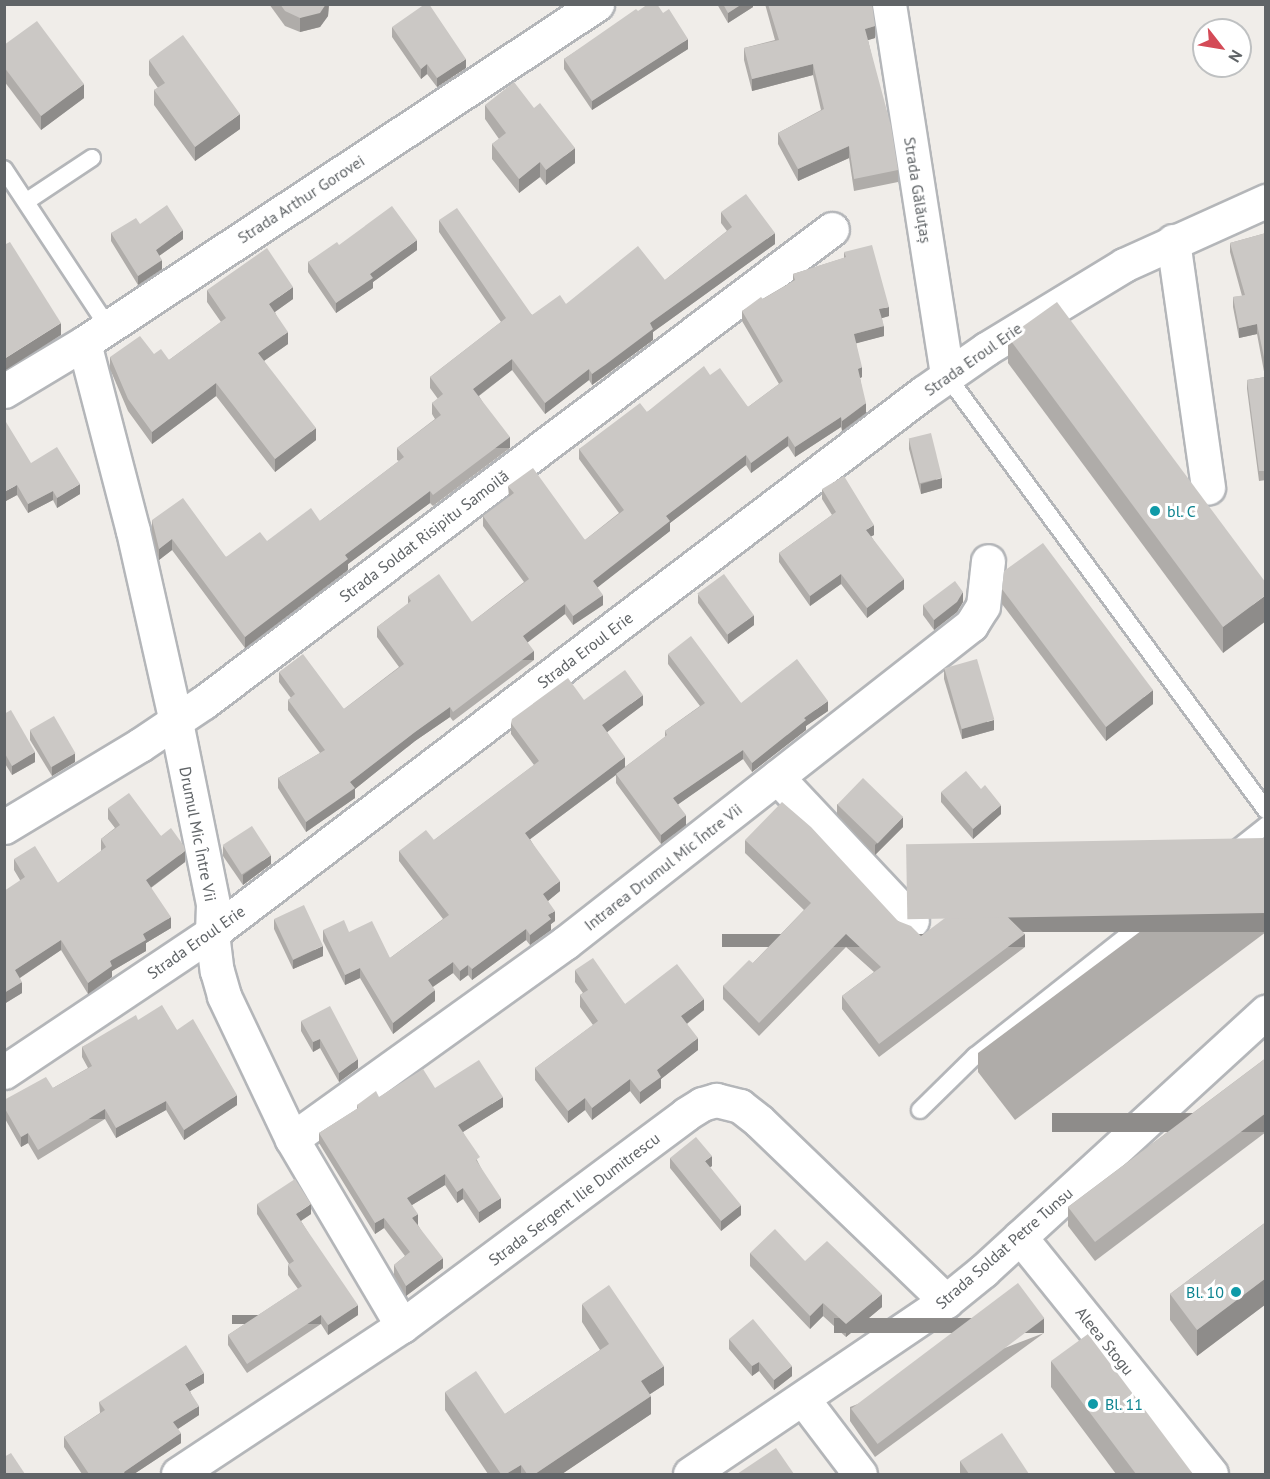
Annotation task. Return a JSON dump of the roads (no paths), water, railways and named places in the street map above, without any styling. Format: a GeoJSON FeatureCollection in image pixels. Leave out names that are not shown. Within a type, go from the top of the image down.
{"type":"FeatureCollection","features":[{"type":"Feature","properties":{"kind":"street","name":"Strada Arthur Gorovei"},"geometry":{"type":"LineString","coordinates":[[4,391],[96,335],[597,4]]}},
{"type":"Feature","properties":{"kind":"street","name":"Strada Gălăuțaș"},"geometry":{"type":"LineString","coordinates":[[889,4],[947,376]]}},
{"type":"Feature","properties":{"kind":"street","name":"Strada Eroul Erie"},"geometry":{"type":"LineString","coordinates":[[4,1072],[212,933],[947,376],[1083,287],[1173,241],[1266,201]]}},
{"type":"Feature","properties":{"kind":"street","name":"Strada Soldat Risipitu Samoilă"},"geometry":{"type":"LineString","coordinates":[[4,827],[176,722],[832,229]]}},
{"type":"Feature","properties":{"kind":"street"},"geometry":{"type":"LineString","coordinates":[[1173,241],[1208,488]]}},
{"type":"Feature","properties":{"kind":"street","name":"Drumul Mic Între Vii"},"geometry":{"type":"LineString","coordinates":[[96,335],[133,531],[176,722],[213,904],[212,933],[217,970],[224,996],[292,1139],[402,1326]]}},
{"type":"Feature","properties":{"kind":"street","name":"Intrarea Drumul Mic Între Vii"},"geometry":{"type":"LineString","coordinates":[[292,1139],[565,943],[971,625],[983,606],[988,561]]}},
{"type":"Feature","properties":{"kind":"street"},"geometry":{"type":"LineString","coordinates":[[777,777],[912,921]]}},
{"type":"Feature","properties":{"kind":"street","name":"Strada Soldat Petre Tunsu"},"geometry":{"type":"LineString","coordinates":[[690,1474],[946,1301],[1020,1237],[1266,1012]]}},
{"type":"Feature","properties":{"kind":"street","name":"Strada Sergent Ilie Dumitrescu"},"geometry":{"type":"LineString","coordinates":[[178,1474],[402,1326],[686,1114],[702,1104],[716,1100],[740,1106],[759,1121],[946,1301]]}},
{"type":"Feature","properties":{"kind":"street","name":"Aleea Stogu"},"geometry":{"type":"LineString","coordinates":[[1020,1237],[1211,1474]]}},
{"type":"Feature","properties":{"kind":"street"},"geometry":{"type":"LineString","coordinates":[[803,1399],[860,1474]]}},
{"type":"Feature","properties":{"kind":"lane"},"geometry":{"type":"LineString","coordinates":[[27,201],[92,158]]}},
{"type":"Feature","properties":{"kind":"lane"},"geometry":{"type":"LineString","coordinates":[[4,169],[27,201],[96,335]]}},
{"type":"Feature","properties":{"kind":"lane"},"geometry":{"type":"LineString","coordinates":[[947,376],[1266,810]]}},
{"type":"Feature","properties":{"kind":"lane"},"geometry":{"type":"LineString","coordinates":[[920,1110],[975,1056],[1266,825]]}},
{"type":"Feature","properties":{"kind":"place","name":"bl. C"},"geometry":{"type":"Point","coordinates":[1155,511]}},
{"type":"Feature","properties":{"kind":"place","name":"Bl. 10"},"geometry":{"type":"Point","coordinates":[1236,1292]}},
{"type":"Feature","properties":{"kind":"place","name":"Bl. 11"},"geometry":{"type":"Point","coordinates":[1093,1404]}}]}
